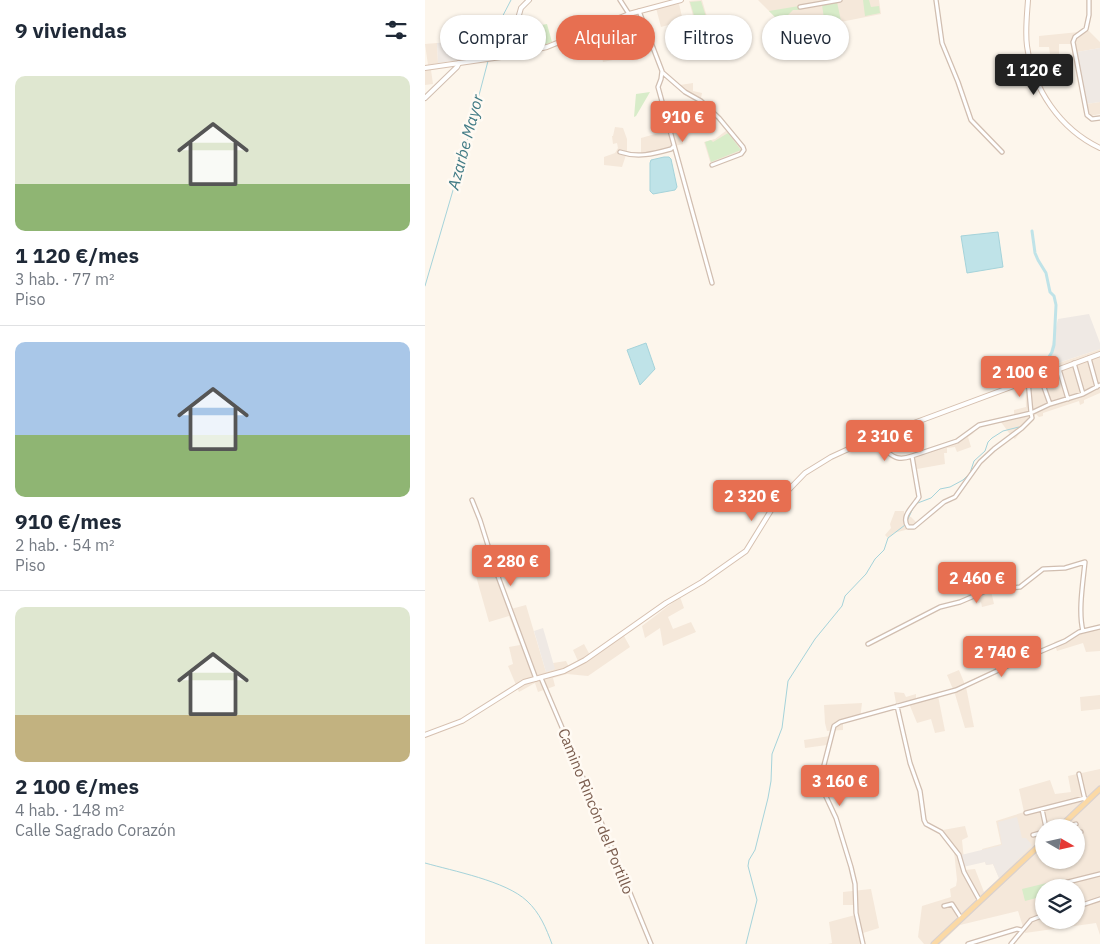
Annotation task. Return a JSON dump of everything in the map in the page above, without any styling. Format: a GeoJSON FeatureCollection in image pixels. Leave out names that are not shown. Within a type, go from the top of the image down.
{"type":"FeatureCollection","features":[{"type":"Feature","properties":{"kind":"main road"},"geometry":{"type":"LineString","coordinates":[[519,15],[521,8],[529,0]]}},
{"type":"Feature","properties":{"kind":"main road"},"geometry":{"type":"LineString","coordinates":[[546,47],[629,14],[681,0]]}},
{"type":"Feature","properties":{"kind":"main road"},"geometry":{"type":"LineString","coordinates":[[1029,0],[1026,30],[1029,59],[1043,94],[1065,122],[1084,139],[1100,148]]}},
{"type":"Feature","properties":{"kind":"main road"},"geometry":{"type":"LineString","coordinates":[[425,68],[485,60]]}},
{"type":"Feature","properties":{"kind":"main road"},"geometry":{"type":"LineString","coordinates":[[425,98],[459,63]]}},
{"type":"Feature","properties":{"kind":"main road"},"geometry":{"type":"LineString","coordinates":[[425,735],[462,721],[524,682],[564,671],[585,660],[666,603],[702,582],[746,551],[775,504],[805,474],[831,457],[868,440],[1100,354]]}},
{"type":"Feature","properties":{"kind":"main road"},"geometry":{"type":"LineString","coordinates":[[1067,819],[1085,800],[1100,789]]}},
{"type":"Feature","properties":{"kind":"main road"},"geometry":{"type":"LineString","coordinates":[[934,944],[1035,849]]}},
{"type":"Feature","properties":{"kind":"street"},"geometry":{"type":"LineString","coordinates":[[621,0],[629,14]]}},
{"type":"Feature","properties":{"kind":"street"},"geometry":{"type":"LineString","coordinates":[[800,7],[840,0]]}},
{"type":"Feature","properties":{"kind":"street"},"geometry":{"type":"LineString","coordinates":[[936,0],[942,43],[971,120],[1002,152]]}},
{"type":"Feature","properties":{"kind":"street"},"geometry":{"type":"LineString","coordinates":[[1089,0],[1086,29],[1075,37],[1073,42],[1087,115],[1092,119],[1100,118]]}},
{"type":"Feature","properties":{"kind":"street"},"geometry":{"type":"LineString","coordinates":[[639,11],[662,72],[719,118],[743,147],[744,150],[741,154],[713,165]]}},
{"type":"Feature","properties":{"kind":"street"},"geometry":{"type":"LineString","coordinates":[[662,72],[658,87],[713,283]]}},
{"type":"Feature","properties":{"kind":"street"},"geometry":{"type":"LineString","coordinates":[[619,152],[634,156],[645,156],[671,149],[674,146]]}},
{"type":"Feature","properties":{"kind":"street"},"geometry":{"type":"LineString","coordinates":[[853,446],[880,446],[895,458],[903,459],[959,440],[979,425],[1031,413],[1050,404],[1083,394],[1099,386],[1089,358]]}},
{"type":"Feature","properties":{"kind":"street"},"geometry":{"type":"LineString","coordinates":[[1074,363],[1083,394]]}},
{"type":"Feature","properties":{"kind":"street"},"geometry":{"type":"LineString","coordinates":[[1059,369],[1068,399]]}},
{"type":"Feature","properties":{"kind":"street"},"geometry":{"type":"LineString","coordinates":[[1040,376],[1050,404]]}},
{"type":"Feature","properties":{"kind":"street"},"geometry":{"type":"LineString","coordinates":[[912,456],[919,494],[905,520],[906,525],[910,528],[914,527],[944,502],[955,497],[980,462],[1032,418],[1028,380]]}},
{"type":"Feature","properties":{"kind":"street"},"geometry":{"type":"LineString","coordinates":[[868,440],[872,445]]}},
{"type":"Feature","properties":{"kind":"street","name":"Camino Rincón del Portillo"},"geometry":{"type":"LineString","coordinates":[[472,500],[496,571],[539,679],[579,768],[651,944]]}},
{"type":"Feature","properties":{"kind":"street"},"geometry":{"type":"LineString","coordinates":[[868,644],[940,607],[960,602],[988,590],[1020,586],[1043,569],[1065,568],[1085,562],[1081,625],[1083,631]]}},
{"type":"Feature","properties":{"kind":"street"},"geometry":{"type":"LineString","coordinates":[[863,944],[856,913],[855,884],[836,818],[822,788],[823,769],[835,726],[839,722],[956,690],[1017,660],[1065,641],[1083,631],[1100,627]]}},
{"type":"Feature","properties":{"kind":"street"},"geometry":{"type":"LineString","coordinates":[[897,706],[910,764],[920,792],[924,820],[927,824],[941,832],[959,855],[964,872],[979,901]]}},
{"type":"Feature","properties":{"kind":"street"},"geometry":{"type":"LineString","coordinates":[[1026,813],[1085,800],[1079,774]]}},
{"type":"Feature","properties":{"kind":"street"},"geometry":{"type":"LineString","coordinates":[[1042,809],[1044,819]]}},
{"type":"Feature","properties":{"kind":"street"},"geometry":{"type":"LineString","coordinates":[[1080,879],[1100,874]]}},
{"type":"Feature","properties":{"kind":"street"},"geometry":{"type":"LineString","coordinates":[[1085,904],[1100,899]]}},
{"type":"Feature","properties":{"kind":"street"},"geometry":{"type":"LineString","coordinates":[[944,906],[952,904],[961,918]]}},
{"type":"Feature","properties":{"kind":"street"},"geometry":{"type":"LineString","coordinates":[[1011,944],[1021,930],[1035,918]]}},
{"type":"Feature","properties":{"kind":"street"},"geometry":{"type":"LineString","coordinates":[[968,944],[1017,929],[1021,930]]}},
{"type":"Feature","properties":{"kind":"shaded area"},"geometry":{"type":"Polygon","coordinates":[[[702,0],[706,15],[693,15],[689,1],[702,0]]]}},
{"type":"Feature","properties":{"kind":"shaded area"},"geometry":{"type":"Polygon","coordinates":[[[758,0],[879,0],[881,14],[849,20],[849,15],[773,15],[758,0]]]}},
{"type":"Feature","properties":{"kind":"shaded area"},"geometry":{"type":"Polygon","coordinates":[[[679,4],[682,15],[665,15],[665,26],[661,27],[656,8],[679,4]]]}},
{"type":"Feature","properties":{"kind":"shaded area"},"geometry":{"type":"Polygon","coordinates":[[[1089,31],[1100,42],[1100,48],[1077,52],[1072,44],[1059,44],[1059,54],[1050,54],[1049,47],[1039,47],[1039,36],[1089,31]]]}},
{"type":"Feature","properties":{"kind":"shaded area"},"geometry":{"type":"Polygon","coordinates":[[[437,43],[438,63],[428,65],[425,44],[437,43]]]}},
{"type":"Feature","properties":{"kind":"shaded area"},"geometry":{"type":"Polygon","coordinates":[[[437,43],[440,43],[440,60],[459,60],[438,63],[437,43]]]}},
{"type":"Feature","properties":{"kind":"shaded area"},"geometry":{"type":"Polygon","coordinates":[[[1100,48],[1100,102],[1086,104],[1077,52],[1100,48]]]}},
{"type":"Feature","properties":{"kind":"shaded area"},"geometry":{"type":"Polygon","coordinates":[[[431,70],[433,84],[425,85],[425,71],[431,70]]]}},
{"type":"Feature","properties":{"kind":"shaded area"},"geometry":{"type":"Polygon","coordinates":[[[693,83],[693,91],[702,93],[701,98],[703,100],[699,103],[680,85],[693,83]]]}},
{"type":"Feature","properties":{"kind":"shaded area"},"geometry":{"type":"Polygon","coordinates":[[[1100,102],[1100,114],[1090,116],[1086,104],[1100,102]]]}},
{"type":"Feature","properties":{"kind":"shaded area"},"geometry":{"type":"Polygon","coordinates":[[[615,127],[623,128],[627,139],[627,152],[622,167],[604,165],[604,157],[615,153],[618,148],[617,143],[613,144],[612,136],[615,127]]]}},
{"type":"Feature","properties":{"kind":"shaded area"},"geometry":{"type":"Polygon","coordinates":[[[680,127],[683,144],[641,155],[641,138],[680,127]]]}},
{"type":"Feature","properties":{"kind":"shaded area"},"geometry":{"type":"Polygon","coordinates":[[[727,130],[743,150],[711,165],[704,142],[715,139],[727,130]]]}},
{"type":"Feature","properties":{"kind":"shaded area"},"geometry":{"type":"Polygon","coordinates":[[[1089,314],[1100,343],[1100,349],[1049,366],[1049,357],[1058,319],[1089,314]]]}},
{"type":"Feature","properties":{"kind":"shaded area"},"geometry":{"type":"Polygon","coordinates":[[[1100,349],[1100,393],[1084,400],[1084,403],[1080,405],[1079,401],[1043,413],[1043,416],[1039,417],[1036,414],[1015,439],[1012,437],[1001,422],[1014,415],[1014,410],[1026,407],[1025,378],[1033,376],[1038,370],[1100,349]]]}},
{"type":"Feature","properties":{"kind":"shaded area"},"geometry":{"type":"Polygon","coordinates":[[[975,432],[968,437],[971,447],[957,452],[955,447],[947,448],[947,453],[944,453],[945,464],[917,469],[914,457],[975,432]]]}},
{"type":"Feature","properties":{"kind":"shaded area"},"geometry":{"type":"Polygon","coordinates":[[[895,511],[904,511],[904,516],[911,517],[917,523],[909,529],[894,533],[888,538],[885,535],[891,528],[890,524],[895,511]]]}},
{"type":"Feature","properties":{"kind":"shaded area"},"geometry":{"type":"Polygon","coordinates":[[[491,564],[511,609],[526,605],[546,672],[554,669],[553,663],[566,661],[569,667],[578,661],[573,650],[584,644],[591,657],[624,636],[630,647],[588,676],[567,674],[553,678],[555,686],[538,692],[535,683],[519,692],[508,666],[513,664],[509,647],[520,645],[509,616],[489,622],[474,569],[491,564]]]}},
{"type":"Feature","properties":{"kind":"shaded area"},"geometry":{"type":"Polygon","coordinates":[[[979,565],[983,575],[988,573],[993,587],[991,591],[994,604],[982,607],[981,602],[976,604],[972,595],[968,596],[966,591],[976,588],[970,571],[979,565]]]}},
{"type":"Feature","properties":{"kind":"shaded area"},"geometry":{"type":"Polygon","coordinates":[[[680,597],[684,608],[668,617],[673,629],[691,622],[696,632],[663,646],[660,628],[645,638],[642,626],[680,597]]]}},
{"type":"Feature","properties":{"kind":"shaded area"},"geometry":{"type":"Polygon","coordinates":[[[1100,625],[1100,651],[1086,652],[1083,643],[1057,651],[1054,642],[1100,625]]]}},
{"type":"Feature","properties":{"kind":"shaded area"},"geometry":{"type":"Polygon","coordinates":[[[543,628],[555,669],[546,672],[534,631],[543,628]]]}},
{"type":"Feature","properties":{"kind":"shaded area"},"geometry":{"type":"Polygon","coordinates":[[[959,670],[966,687],[974,727],[965,728],[947,675],[959,670]]]}},
{"type":"Feature","properties":{"kind":"shaded area"},"geometry":{"type":"Polygon","coordinates":[[[894,692],[904,693],[906,697],[916,694],[916,698],[938,696],[945,731],[935,733],[931,719],[917,723],[908,701],[896,703],[894,692]]]}},
{"type":"Feature","properties":{"kind":"shaded area"},"geometry":{"type":"Polygon","coordinates":[[[1100,695],[1100,709],[1081,711],[1080,697],[1100,695]]]}},
{"type":"Feature","properties":{"kind":"shaded area"},"geometry":{"type":"Polygon","coordinates":[[[862,703],[860,719],[843,723],[843,730],[827,731],[824,705],[862,703]]]}},
{"type":"Feature","properties":{"kind":"shaded area"},"geometry":{"type":"Polygon","coordinates":[[[830,736],[827,745],[805,748],[804,740],[830,736]]]}},
{"type":"Feature","properties":{"kind":"shaded area"},"geometry":{"type":"Polygon","coordinates":[[[1100,769],[1100,935],[1096,923],[1085,925],[1085,879],[1035,879],[1035,929],[1053,929],[1025,933],[1018,911],[960,925],[940,944],[924,944],[918,937],[922,906],[951,897],[950,889],[956,886],[957,880],[954,851],[943,830],[965,826],[968,837],[962,840],[965,870],[975,869],[984,892],[999,878],[993,864],[986,865],[982,849],[1001,844],[996,821],[1024,812],[1019,789],[1050,780],[1055,794],[1071,792],[1068,776],[1100,769]]]}},
{"type":"Feature","properties":{"kind":"shaded area"},"geometry":{"type":"Polygon","coordinates":[[[1017,817],[1022,838],[1026,838],[1032,845],[999,878],[993,864],[986,865],[985,862],[963,867],[961,855],[1002,845],[998,822],[1017,817]]]}},
{"type":"Feature","properties":{"kind":"shaded area"},"geometry":{"type":"Polygon","coordinates":[[[871,889],[879,928],[863,933],[861,944],[828,944],[832,943],[829,922],[855,915],[854,905],[843,905],[843,892],[871,889]]]}},
{"type":"Feature","properties":{"kind":"green space"},"geometry":{"type":"Polygon","coordinates":[[[863,0],[869,0],[871,7],[879,6],[880,13],[865,16],[863,0]]]}},
{"type":"Feature","properties":{"kind":"green space"},"geometry":{"type":"Polygon","coordinates":[[[701,1],[705,15],[694,15],[690,2],[701,1]]]}},
{"type":"Feature","properties":{"kind":"green space"},"geometry":{"type":"Polygon","coordinates":[[[837,2],[840,15],[824,15],[822,5],[837,2]]]}},
{"type":"Feature","properties":{"kind":"green space"},"geometry":{"type":"Polygon","coordinates":[[[799,6],[800,10],[793,10],[788,15],[773,15],[769,11],[799,6]]]}},
{"type":"Feature","properties":{"kind":"green space"},"geometry":{"type":"Polygon","coordinates":[[[546,24],[552,42],[546,44],[546,24]]]}},
{"type":"Feature","properties":{"kind":"green space"},"geometry":{"type":"Polygon","coordinates":[[[650,92],[636,116],[634,117],[636,94],[650,92]]]}},
{"type":"Feature","properties":{"kind":"green space"},"geometry":{"type":"Polygon","coordinates":[[[728,133],[741,150],[711,162],[705,142],[711,140],[713,142],[728,133]]]}},
{"type":"Feature","properties":{"kind":"green space"},"geometry":{"type":"Polygon","coordinates":[[[1035,886],[1035,898],[1025,901],[1022,889],[1035,886]]]}},
{"type":"Feature","properties":{"kind":"water"},"geometry":{"type":"Polygon","coordinates":[[[664,157],[671,159],[677,187],[675,190],[653,194],[650,191],[650,163],[651,160],[664,157]]]}},
{"type":"Feature","properties":{"kind":"water"},"geometry":{"type":"Polygon","coordinates":[[[998,232],[1003,267],[967,273],[961,236],[998,232]]]}},
{"type":"Feature","properties":{"kind":"water"},"geometry":{"type":"Polygon","coordinates":[[[646,343],[655,369],[640,385],[627,350],[646,343]]]}},
{"type":"Feature","properties":{"kind":"waterway","name":"Azarbe Mayor"},"geometry":{"type":"LineString","coordinates":[[503,15],[511,0]]}},
{"type":"Feature","properties":{"kind":"waterway","name":"Azarbe Mayor"},"geometry":{"type":"LineString","coordinates":[[425,286],[463,156],[488,61]]}},
{"type":"Feature","properties":{"kind":"waterway"},"geometry":{"type":"LineString","coordinates":[[1032,231],[1035,253],[1046,273],[1050,292],[1054,296],[1056,305],[1054,345],[1052,352],[1040,371]]}},
{"type":"Feature","properties":{"kind":"waterway"},"geometry":{"type":"LineString","coordinates":[[907,521],[915,504],[931,498],[940,489],[950,487],[963,480],[970,473],[974,461],[985,451],[988,442],[992,438],[1003,431],[1019,427]]}},
{"type":"Feature","properties":{"kind":"waterway"},"geometry":{"type":"LineString","coordinates":[[746,944],[757,900],[748,866],[755,850],[768,798],[772,754],[782,728],[788,681],[815,639],[842,606],[845,596],[866,574],[875,559],[884,550],[888,538],[905,525]]}},
{"type":"Feature","properties":{"kind":"waterway","name":"Azarbe Mayor"},"geometry":{"type":"LineString","coordinates":[[425,863],[479,877],[518,894],[536,911],[552,944]]}}]}
